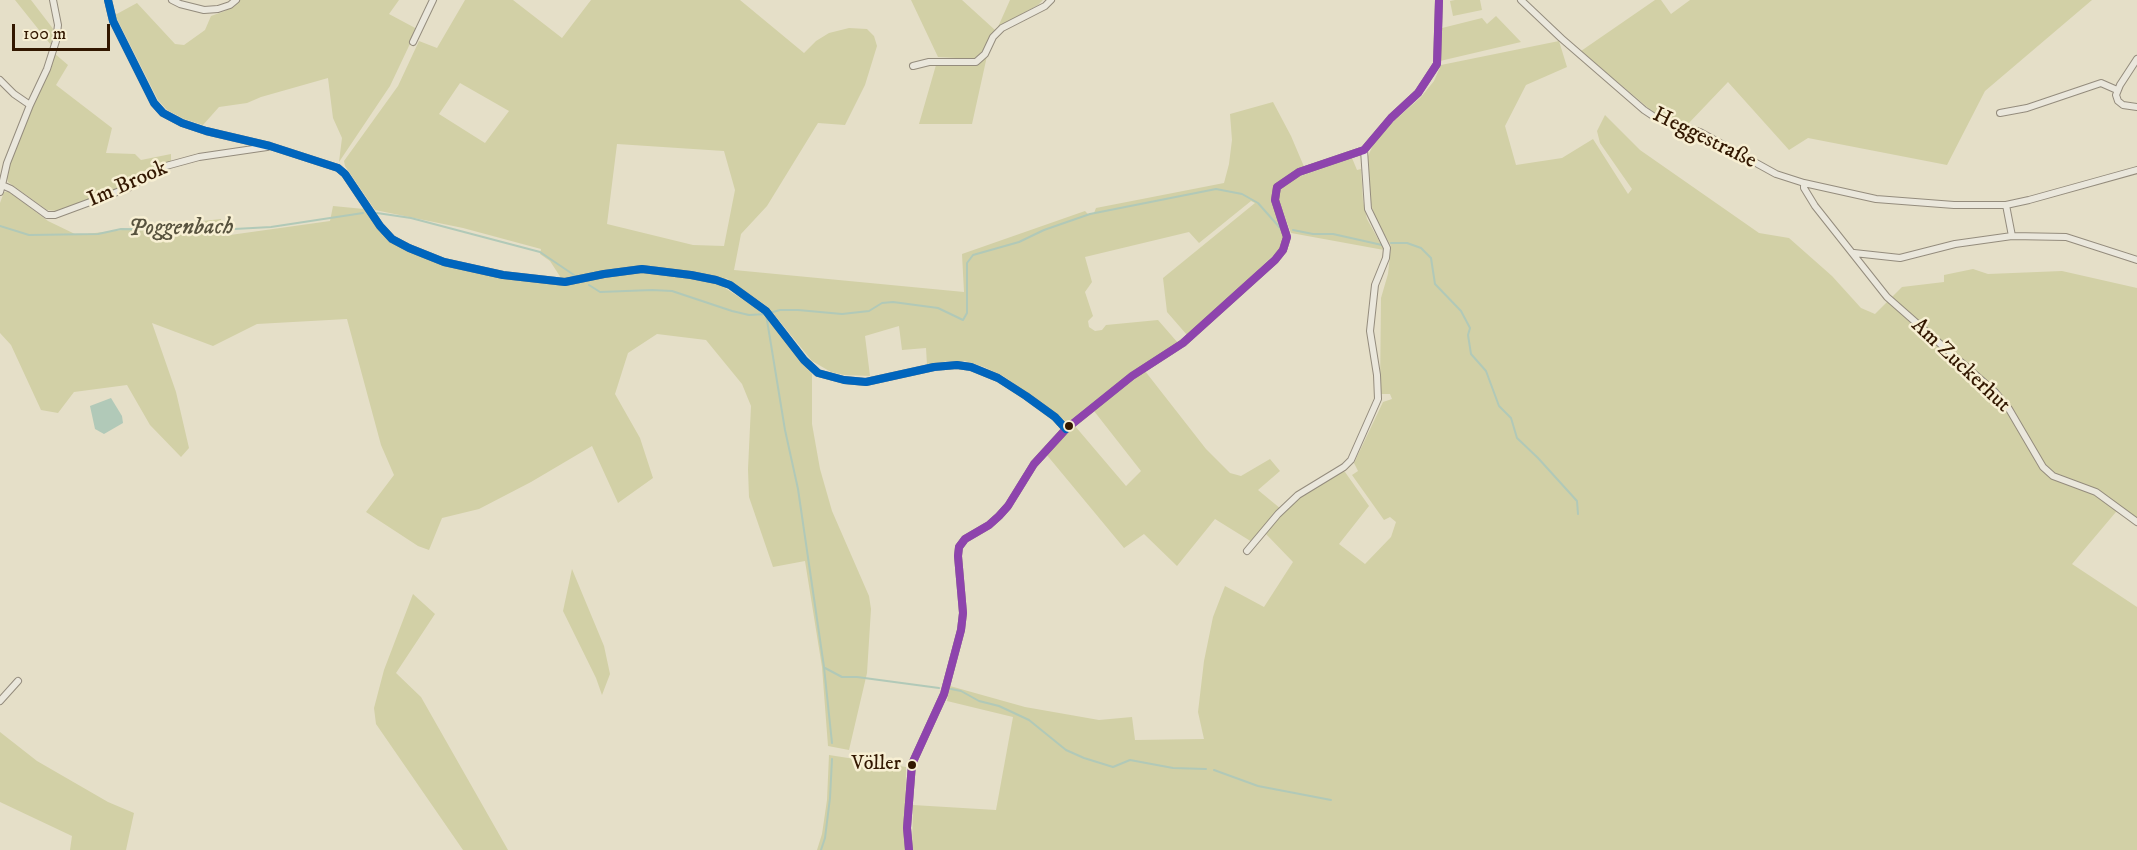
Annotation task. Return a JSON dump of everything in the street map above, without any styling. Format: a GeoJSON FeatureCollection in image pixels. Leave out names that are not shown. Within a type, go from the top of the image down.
{"type":"FeatureCollection","features":[{"type":"Feature","properties":{"kind":"street"},"geometry":{"type":"LineString","coordinates":[[1,189],[7,163],[47,69],[56,41],[58,25],[53,0]]}},
{"type":"Feature","properties":{"kind":"street"},"geometry":{"type":"LineString","coordinates":[[108,0],[113,21],[154,104],[163,113],[182,123],[206,131],[270,146],[338,168],[345,174],[380,226],[392,238],[409,248],[444,261],[503,275],[565,282],[642,269],[716,280],[730,285],[768,314],[804,360],[818,373],[829,377],[866,382],[934,367],[957,365],[971,367],[998,378],[1026,396],[1066,429]]}},
{"type":"Feature","properties":{"kind":"street"},"geometry":{"type":"LineString","coordinates":[[172,0],[204,10],[218,9],[236,0]]}},
{"type":"Feature","properties":{"kind":"street"},"geometry":{"type":"LineString","coordinates":[[413,42],[433,0]]}},
{"type":"Feature","properties":{"kind":"street"},"geometry":{"type":"LineString","coordinates":[[913,66],[929,62],[976,62],[985,54],[993,37],[1002,28],[1045,6],[1051,0]]}},
{"type":"Feature","properties":{"kind":"street"},"geometry":{"type":"LineString","coordinates":[[909,850],[907,828],[912,764],[944,694],[961,630],[963,613],[959,547],[965,539],[989,525],[999,516],[1034,465],[1066,429],[1132,376],[1183,343],[1275,260],[1283,250],[1287,237],[1275,200],[1276,191],[1281,183],[1299,172],[1364,150],[1418,93],[1437,64],[1439,0]]}},
{"type":"Feature","properties":{"kind":"street","name":"Heggestraße"},"geometry":{"type":"LineString","coordinates":[[1521,0],[1561,38],[1656,118],[1700,132],[1776,174],[1804,183],[1854,195],[1927,203],[2006,204],[2029,200],[2137,170]]}},
{"type":"Feature","properties":{"kind":"street"},"geometry":{"type":"LineString","coordinates":[[2137,59],[2117,90],[2118,101],[2123,105],[2137,107]]}},
{"type":"Feature","properties":{"kind":"street"},"geometry":{"type":"LineString","coordinates":[[0,80],[30,105]]}},
{"type":"Feature","properties":{"kind":"street"},"geometry":{"type":"LineString","coordinates":[[2000,112],[2027,108],[2101,83],[2117,90]]}},
{"type":"Feature","properties":{"kind":"street","name":"Im Brook"},"geometry":{"type":"LineString","coordinates":[[1,189],[11,189],[47,215],[55,215],[128,188],[166,166],[199,157],[252,151],[270,146]]}},
{"type":"Feature","properties":{"kind":"street"},"geometry":{"type":"LineString","coordinates":[[1247,551],[1278,514],[1298,495],[1344,467],[1351,460],[1378,399],[1377,375],[1370,331],[1375,285],[1386,258],[1387,248],[1368,208],[1364,150]]}},
{"type":"Feature","properties":{"kind":"street","name":"Am Zuckerhut"},"geometry":{"type":"LineString","coordinates":[[1804,183],[1804,188],[1815,206],[1897,308],[1924,328],[1995,392],[2009,409],[2043,467],[2053,476],[2096,492],[2137,522]]}},
{"type":"Feature","properties":{"kind":"street"},"geometry":{"type":"LineString","coordinates":[[2006,204],[2012,236]]}},
{"type":"Feature","properties":{"kind":"street"},"geometry":{"type":"LineString","coordinates":[[1854,253],[1900,258],[1955,244],[2012,236],[2066,237],[2137,260]]}},
{"type":"Feature","properties":{"kind":"street"},"geometry":{"type":"LineString","coordinates":[[0,701],[18,681]]}},
{"type":"Feature","properties":{"kind":"shaded area"},"geometry":{"type":"Polygon","coordinates":[[[15,0],[31,0],[54,30],[51,45],[15,0]]]}},
{"type":"Feature","properties":{"kind":"shaded area"},"geometry":{"type":"Polygon","coordinates":[[[239,0],[399,0],[389,14],[417,29],[390,86],[339,162],[342,138],[333,118],[328,78],[247,103],[219,107],[203,125],[167,110],[158,100],[115,15],[137,3],[175,44],[184,45],[205,30],[211,16],[225,11],[239,0]]]}},
{"type":"Feature","properties":{"kind":"shaded area"},"geometry":{"type":"Polygon","coordinates":[[[465,0],[513,0],[562,38],[591,0],[740,0],[804,53],[816,41],[829,33],[849,28],[867,29],[874,36],[877,46],[865,85],[845,125],[818,123],[767,206],[741,234],[734,270],[964,292],[962,254],[1085,211],[1088,214],[1094,213],[1096,208],[1224,183],[1232,140],[1230,114],[1273,102],[1305,169],[1279,181],[1273,190],[1273,200],[1284,236],[1281,248],[1187,335],[1167,312],[1163,278],[1255,203],[1251,201],[1199,243],[1189,232],[1085,257],[1092,282],[1085,292],[1093,316],[1088,321],[1089,327],[1095,331],[1102,330],[1106,325],[1158,320],[1178,343],[1130,373],[1067,423],[1003,376],[984,367],[965,361],[927,365],[926,348],[902,350],[899,326],[865,336],[870,376],[831,372],[812,361],[768,307],[726,278],[722,286],[756,308],[770,321],[812,374],[812,424],[820,469],[832,511],[869,596],[871,609],[867,673],[849,750],[828,746],[822,667],[805,561],[773,567],[749,497],[751,406],[742,384],[706,340],[657,334],[628,353],[615,394],[640,438],[653,478],[618,503],[592,446],[479,509],[442,518],[429,550],[418,546],[366,512],[394,475],[381,445],[347,319],[257,324],[213,346],[152,323],[176,392],[189,448],[181,457],[150,425],[127,385],[74,392],[58,413],[41,410],[11,345],[0,333],[0,203],[4,192],[9,192],[48,221],[77,235],[221,219],[223,236],[330,221],[333,206],[364,209],[388,239],[410,253],[446,265],[504,279],[560,284],[561,278],[550,261],[540,254],[541,249],[463,228],[375,210],[345,166],[344,161],[398,86],[419,41],[437,48],[465,0]],[[460,83],[439,114],[485,143],[509,111],[460,83]],[[617,144],[607,224],[693,245],[724,246],[735,190],[724,151],[617,144]]]}},
{"type":"Feature","properties":{"kind":"shaded area"},"geometry":{"type":"Polygon","coordinates":[[[911,0],[962,0],[995,30],[983,52],[974,59],[938,57],[911,0]]]}},
{"type":"Feature","properties":{"kind":"shaded area"},"geometry":{"type":"Polygon","coordinates":[[[1010,0],[1043,0],[998,27],[1010,0]]]}},
{"type":"Feature","properties":{"kind":"shaded area"},"geometry":{"type":"Polygon","coordinates":[[[1480,0],[1482,10],[1453,16],[1450,1],[1480,0]]]}},
{"type":"Feature","properties":{"kind":"shaded area"},"geometry":{"type":"Polygon","coordinates":[[[1655,0],[1661,0],[1671,14],[1690,0],[2092,0],[1985,91],[1947,165],[1808,138],[1789,150],[1728,82],[1687,125],[1653,112],[1581,51],[1655,0]]]}},
{"type":"Feature","properties":{"kind":"shaded area"},"geometry":{"type":"Polygon","coordinates":[[[1496,16],[1521,42],[1440,61],[1442,28],[1482,18],[1487,24],[1496,16]]]}},
{"type":"Feature","properties":{"kind":"shaded area"},"geometry":{"type":"Polygon","coordinates":[[[1559,41],[1567,67],[1526,85],[1505,126],[1516,165],[1562,158],[1593,139],[1628,194],[1632,189],[1600,143],[1597,131],[1605,115],[1640,150],[1759,233],[1789,238],[1832,276],[1861,308],[1875,314],[1902,287],[1944,282],[1944,275],[1973,269],[1988,274],[2062,271],[2137,288],[2137,518],[2121,506],[2072,564],[2137,607],[2137,850],[912,850],[913,805],[996,810],[1013,717],[947,701],[950,686],[1025,707],[1099,720],[1132,717],[1135,740],[1204,739],[1198,712],[1204,661],[1213,617],[1225,586],[1264,607],[1293,562],[1265,533],[1279,516],[1299,497],[1342,471],[1369,506],[1339,544],[1365,564],[1391,537],[1396,522],[1390,517],[1384,520],[1352,475],[1358,471],[1354,463],[1383,402],[1392,399],[1390,394],[1380,394],[1381,298],[1388,274],[1391,246],[1375,217],[1370,201],[1368,156],[1375,141],[1421,97],[1434,81],[1441,65],[1559,41]]]}},
{"type":"Feature","properties":{"kind":"shaded area"},"geometry":{"type":"Polygon","coordinates":[[[54,53],[68,65],[56,85],[112,128],[106,153],[135,154],[141,160],[171,154],[171,162],[164,163],[126,185],[57,211],[47,210],[8,182],[6,174],[54,53]]]}},
{"type":"Feature","properties":{"kind":"shaded area"},"geometry":{"type":"Polygon","coordinates":[[[987,56],[972,124],[919,124],[936,65],[977,65],[987,56]]]}},
{"type":"Feature","properties":{"kind":"shaded area"},"geometry":{"type":"Polygon","coordinates":[[[1352,158],[1357,170],[1361,169],[1363,201],[1367,219],[1384,250],[1291,233],[1279,201],[1279,190],[1292,179],[1352,158]]]}},
{"type":"Feature","properties":{"kind":"shaded area"},"geometry":{"type":"Polygon","coordinates":[[[1145,371],[1206,449],[1230,473],[1241,476],[1270,459],[1280,471],[1258,490],[1281,509],[1252,542],[1215,519],[1177,566],[1144,534],[1124,548],[1046,454],[1075,426],[1126,486],[1141,471],[1094,411],[1145,371]]]}},
{"type":"Feature","properties":{"kind":"shaded area"},"geometry":{"type":"Polygon","coordinates":[[[111,398],[122,416],[123,423],[104,434],[95,429],[90,406],[111,398]]]}},
{"type":"Feature","properties":{"kind":"shaded area"},"geometry":{"type":"Polygon","coordinates":[[[572,569],[604,646],[610,674],[602,695],[563,611],[572,569]]]}},
{"type":"Feature","properties":{"kind":"shaded area"},"geometry":{"type":"Polygon","coordinates":[[[413,594],[435,614],[396,673],[421,697],[508,850],[463,850],[376,724],[374,708],[384,670],[413,594]]]}},
{"type":"Feature","properties":{"kind":"shaded area"},"geometry":{"type":"Polygon","coordinates":[[[0,732],[37,761],[108,802],[134,813],[126,850],[70,850],[72,836],[0,802],[0,732]]]}},
{"type":"Feature","properties":{"kind":"shaded area"},"geometry":{"type":"Polygon","coordinates":[[[829,755],[906,767],[905,850],[817,850],[827,800],[829,755]]]}},
{"type":"Feature","properties":{"kind":"waterway"},"geometry":{"type":"LineString","coordinates":[[589,285],[600,292],[672,291],[749,315],[780,310],[842,314],[869,311],[882,303],[893,302],[938,308],[963,320],[967,313],[967,263],[973,255],[1019,242],[1044,230],[1090,214],[1216,189],[1242,194],[1258,203],[1281,229]]}},
{"type":"Feature","properties":{"kind":"waterway","name":"Poggenbach"},"geometry":{"type":"LineString","coordinates":[[0,226],[29,235],[98,234],[121,229],[216,230],[271,227],[363,213]]}},
{"type":"Feature","properties":{"kind":"waterway","name":"Poggenbach"},"geometry":{"type":"LineString","coordinates":[[377,213],[411,218],[540,252],[574,275]]}},
{"type":"Feature","properties":{"kind":"waterway"},"geometry":{"type":"LineString","coordinates":[[1293,230],[1313,234],[1333,234],[1382,245]]}},
{"type":"Feature","properties":{"kind":"waterway"},"geometry":{"type":"LineString","coordinates":[[1391,243],[1407,243],[1421,248],[1431,258],[1435,284],[1461,311],[1470,328],[1468,335],[1471,354],[1486,371],[1499,406],[1511,418],[1517,438],[1577,501],[1578,514]]}},
{"type":"Feature","properties":{"kind":"waterway"},"geometry":{"type":"LineString","coordinates":[[766,314],[785,430],[798,489],[824,667],[832,743]]}},
{"type":"Feature","properties":{"kind":"waterway"},"geometry":{"type":"LineString","coordinates":[[825,668],[842,677],[939,688]]}},
{"type":"Feature","properties":{"kind":"waterway"},"geometry":{"type":"LineString","coordinates":[[951,689],[961,691],[979,701],[999,706],[1029,720],[1066,750],[1084,758],[1113,767],[1130,760],[1173,768],[1206,769]]}},
{"type":"Feature","properties":{"kind":"waterway"},"geometry":{"type":"LineString","coordinates":[[821,850],[825,838],[830,798],[832,759]]}},
{"type":"Feature","properties":{"kind":"waterway"},"geometry":{"type":"LineString","coordinates":[[1214,770],[1258,786],[1331,800]]}},
{"type":"Feature","properties":{"kind":"transit line"},"geometry":{"type":"LineString","coordinates":[[108,0],[113,21],[154,103],[163,113],[182,123],[206,131],[270,146],[338,168],[345,174],[380,226],[392,239],[409,248],[444,262],[503,275],[565,282],[642,269],[716,280],[730,285],[766,311],[804,360],[818,373],[844,380],[866,382],[934,367],[957,365],[971,367],[998,378],[1026,396],[1055,417],[1066,429]]}},
{"type":"Feature","properties":{"kind":"transit line"},"geometry":{"type":"LineString","coordinates":[[909,850],[907,828],[912,764],[944,694],[961,630],[963,613],[959,547],[965,539],[989,525],[999,516],[1008,506],[1034,464],[1066,429],[1132,376],[1183,343],[1275,260],[1283,250],[1287,237],[1275,200],[1277,187],[1299,172],[1364,150],[1391,118],[1418,93],[1437,64],[1439,0]]}},
{"type":"Feature","properties":{"kind":"place","name":"Völler"},"geometry":{"type":"Point","coordinates":[912,765]}}]}
